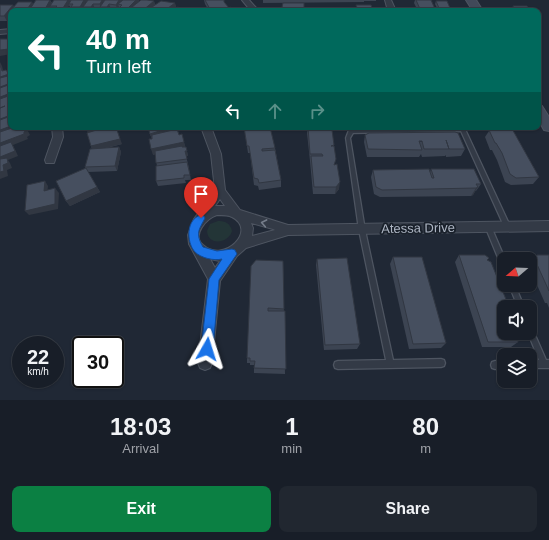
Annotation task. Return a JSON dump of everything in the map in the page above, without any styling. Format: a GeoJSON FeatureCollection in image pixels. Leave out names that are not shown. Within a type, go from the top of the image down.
{"type":"FeatureCollection","features":[{"type":"Feature","properties":{"kind":"main road"},"geometry":{"type":"LineString","coordinates":[[541,114],[549,127]]}},
{"type":"Feature","properties":{"kind":"street"},"geometry":{"type":"LineString","coordinates":[[245,0],[252,8]]}},
{"type":"Feature","properties":{"kind":"street"},"geometry":{"type":"LineString","coordinates":[[50,160],[58,137],[57,130]]}},
{"type":"Feature","properties":{"kind":"street"},"geometry":{"type":"LineString","coordinates":[[205,363],[214,279],[232,254],[244,244],[248,230],[247,223],[220,191],[216,154],[207,130]]}},
{"type":"Feature","properties":{"kind":"street"},"geometry":{"type":"LineString","coordinates":[[214,279],[194,241],[193,233],[195,225],[220,191]]}},
{"type":"Feature","properties":{"kind":"street"},"geometry":{"type":"LineString","coordinates":[[201,218],[208,213],[217,210],[226,210],[238,214]]}},
{"type":"Feature","properties":{"kind":"street","name":"Atessa Drive"},"geometry":{"type":"LineString","coordinates":[[238,214],[276,225],[287,230],[549,226]]}},
{"type":"Feature","properties":{"kind":"street","name":"Atessa Drive"},"geometry":{"type":"LineString","coordinates":[[244,244],[254,239],[278,235],[287,230]]}},
{"type":"Feature","properties":{"kind":"street"},"geometry":{"type":"LineString","coordinates":[[199,250],[210,255],[217,256],[232,254]]}},
{"type":"Feature","properties":{"kind":"lane"},"geometry":{"type":"LineString","coordinates":[[388,130],[351,131],[348,138],[362,230],[390,364]]}},
{"type":"Feature","properties":{"kind":"lane"},"geometry":{"type":"LineString","coordinates":[[463,130],[507,226]]}},
{"type":"Feature","properties":{"kind":"lane"},"geometry":{"type":"LineString","coordinates":[[488,226],[499,252]]}},
{"type":"Feature","properties":{"kind":"lane"},"geometry":{"type":"LineString","coordinates":[[535,340],[546,364]]}},
{"type":"Feature","properties":{"kind":"lane"},"geometry":{"type":"LineString","coordinates":[[338,365],[441,363]]}},
{"type":"Feature","properties":{"kind":"shaded area"},"geometry":{"type":"Polygon","coordinates":[[[218,221],[227,223],[232,231],[227,239],[218,242],[214,241],[208,236],[207,231],[210,224],[218,221]]]}},
{"type":"Feature","properties":{"kind":"building"},"geometry":{"type":"Polygon","coordinates":[[[36,0],[50,0],[46,8],[31,8],[36,0]]]}},
{"type":"Feature","properties":{"kind":"building"},"geometry":{"type":"Polygon","coordinates":[[[54,0],[68,0],[63,8],[55,8],[57,6],[50,6],[54,0]]]}},
{"type":"Feature","properties":{"kind":"building"},"geometry":{"type":"Polygon","coordinates":[[[71,0],[84,0],[80,7],[71,7],[73,4],[69,4],[71,0]]]}},
{"type":"Feature","properties":{"kind":"building"},"geometry":{"type":"Polygon","coordinates":[[[88,0],[102,0],[100,4],[93,4],[91,7],[83,7],[88,0]]]}},
{"type":"Feature","properties":{"kind":"building"},"geometry":{"type":"Polygon","coordinates":[[[105,0],[119,0],[116,5],[109,4],[107,7],[100,7],[105,0]]]}},
{"type":"Feature","properties":{"kind":"building"},"geometry":{"type":"Polygon","coordinates":[[[123,0],[136,0],[128,8],[119,8],[122,5],[118,4],[123,0]]]}},
{"type":"Feature","properties":{"kind":"building"},"geometry":{"type":"Polygon","coordinates":[[[141,0],[154,1],[146,8],[132,7],[141,0]]]}},
{"type":"Feature","properties":{"kind":"building"},"geometry":{"type":"Polygon","coordinates":[[[205,0],[224,0],[229,8],[209,8],[205,0]]]}},
{"type":"Feature","properties":{"kind":"building"},"geometry":{"type":"Polygon","coordinates":[[[416,0],[431,0],[435,8],[420,8],[416,0]]]}},
{"type":"Feature","properties":{"kind":"building"},"geometry":{"type":"Polygon","coordinates":[[[161,1],[175,3],[168,8],[150,8],[161,1]]]}},
{"type":"Feature","properties":{"kind":"building"},"geometry":{"type":"Polygon","coordinates":[[[436,1],[447,1],[450,8],[439,8],[436,1]]]}},
{"type":"Feature","properties":{"kind":"building"},"geometry":{"type":"Polygon","coordinates":[[[18,2],[32,2],[28,8],[13,8],[18,2]]]}},
{"type":"Feature","properties":{"kind":"building"},"geometry":{"type":"Polygon","coordinates":[[[283,3],[304,3],[304,8],[282,7],[283,3]]]}},
{"type":"Feature","properties":{"kind":"building"},"geometry":{"type":"Polygon","coordinates":[[[0,5],[13,5],[11,8],[8,8],[8,11],[4,16],[0,16],[0,5]]]}},
{"type":"Feature","properties":{"kind":"building"},"geometry":{"type":"Polygon","coordinates":[[[356,5],[371,5],[372,8],[368,8],[357,8],[356,5]]]}},
{"type":"Feature","properties":{"kind":"building"},"geometry":{"type":"Polygon","coordinates":[[[513,6],[527,6],[529,8],[515,8],[513,6]]]}},
{"type":"Feature","properties":{"kind":"building"},"geometry":{"type":"Polygon","coordinates":[[[0,39],[8,39],[8,49],[0,50],[0,39]]]}},
{"type":"Feature","properties":{"kind":"building"},"geometry":{"type":"Polygon","coordinates":[[[1,67],[2,71],[6,70],[8,74],[0,77],[1,67]]]}},
{"type":"Feature","properties":{"kind":"building"},"geometry":{"type":"Polygon","coordinates":[[[8,76],[8,84],[0,87],[0,78],[8,76]]]}},
{"type":"Feature","properties":{"kind":"building"},"geometry":{"type":"Polygon","coordinates":[[[8,85],[8,94],[0,97],[0,88],[8,85]]]}},
{"type":"Feature","properties":{"kind":"building"},"geometry":{"type":"Polygon","coordinates":[[[8,96],[8,116],[0,119],[0,99],[8,96]]]}},
{"type":"Feature","properties":{"kind":"building"},"geometry":{"type":"Polygon","coordinates":[[[8,117],[8,127],[0,130],[0,120],[8,117]]]}},
{"type":"Feature","properties":{"kind":"building"},"geometry":{"type":"Polygon","coordinates":[[[8,129],[27,130],[24,134],[0,143],[0,132],[8,129]]]}},
{"type":"Feature","properties":{"kind":"building"},"geometry":{"type":"Polygon","coordinates":[[[96,130],[117,130],[120,139],[91,146],[87,133],[96,130]]]}},
{"type":"Feature","properties":{"kind":"building"},"geometry":{"type":"Polygon","coordinates":[[[149,130],[163,130],[150,134],[149,130]]]}},
{"type":"Feature","properties":{"kind":"building"},"geometry":{"type":"Polygon","coordinates":[[[177,130],[179,135],[182,134],[184,142],[151,149],[149,139],[152,139],[152,135],[177,130]]]}},
{"type":"Feature","properties":{"kind":"building"},"geometry":{"type":"Polygon","coordinates":[[[244,130],[271,130],[275,148],[262,149],[262,151],[275,150],[281,180],[259,183],[258,179],[254,178],[249,146],[247,146],[244,130]]]}},
{"type":"Feature","properties":{"kind":"building"},"geometry":{"type":"Polygon","coordinates":[[[308,130],[332,130],[334,145],[331,146],[334,146],[336,159],[334,165],[337,164],[340,182],[336,187],[314,187],[311,156],[323,156],[322,154],[310,154],[308,130]]]}},
{"type":"Feature","properties":{"kind":"building"},"geometry":{"type":"Polygon","coordinates":[[[489,130],[513,130],[539,177],[516,178],[510,174],[502,153],[489,130]]]}},
{"type":"Feature","properties":{"kind":"building"},"geometry":{"type":"Polygon","coordinates":[[[455,132],[458,133],[465,149],[424,149],[422,141],[419,141],[422,150],[368,149],[365,135],[369,133],[455,132]]]}},
{"type":"Feature","properties":{"kind":"building"},"geometry":{"type":"Polygon","coordinates":[[[11,142],[15,151],[0,157],[0,146],[11,142]]]}},
{"type":"Feature","properties":{"kind":"building"},"geometry":{"type":"Polygon","coordinates":[[[182,146],[186,147],[187,151],[185,151],[187,159],[156,163],[155,151],[182,146]]]}},
{"type":"Feature","properties":{"kind":"building"},"geometry":{"type":"Polygon","coordinates":[[[119,147],[115,166],[85,167],[90,149],[119,147]]]}},
{"type":"Feature","properties":{"kind":"building"},"geometry":{"type":"Polygon","coordinates":[[[7,158],[8,163],[3,165],[4,171],[0,172],[0,159],[7,158]]]}},
{"type":"Feature","properties":{"kind":"building"},"geometry":{"type":"Polygon","coordinates":[[[187,162],[190,175],[184,175],[184,178],[156,181],[156,166],[187,162]]]}},
{"type":"Feature","properties":{"kind":"building"},"geometry":{"type":"Polygon","coordinates":[[[86,168],[97,187],[66,201],[56,181],[86,168]]]}},
{"type":"Feature","properties":{"kind":"building"},"geometry":{"type":"Polygon","coordinates":[[[429,169],[432,178],[434,178],[431,169],[474,169],[481,184],[476,184],[478,187],[476,188],[382,190],[376,187],[373,170],[429,169]]]}},
{"type":"Feature","properties":{"kind":"building"},"geometry":{"type":"Polygon","coordinates":[[[45,181],[44,191],[55,188],[55,204],[25,211],[27,185],[45,181]]]}},
{"type":"Feature","properties":{"kind":"building"},"geometry":{"type":"Polygon","coordinates":[[[459,255],[485,255],[489,258],[487,260],[491,262],[497,277],[497,292],[503,292],[506,300],[497,300],[497,340],[518,340],[518,342],[488,342],[459,255]]]}},
{"type":"Feature","properties":{"kind":"building"},"geometry":{"type":"Polygon","coordinates":[[[537,255],[549,255],[549,291],[537,264],[537,255]]]}},
{"type":"Feature","properties":{"kind":"building"},"geometry":{"type":"Polygon","coordinates":[[[393,257],[422,257],[446,343],[413,344],[393,257]]]}},
{"type":"Feature","properties":{"kind":"building"},"geometry":{"type":"Polygon","coordinates":[[[347,258],[360,344],[325,345],[317,259],[347,258]]]}},
{"type":"Feature","properties":{"kind":"building"},"geometry":{"type":"Polygon","coordinates":[[[256,260],[283,261],[284,309],[268,308],[268,311],[285,311],[286,369],[254,368],[255,361],[250,361],[250,358],[247,358],[251,266],[256,260]]]}},
{"type":"Feature","properties":{"kind":"route"},"geometry":{"type":"LineString","coordinates":[[201,218],[195,225],[193,233],[194,241],[199,250],[210,255],[217,256],[232,254],[214,279],[207,349]]}}]}
